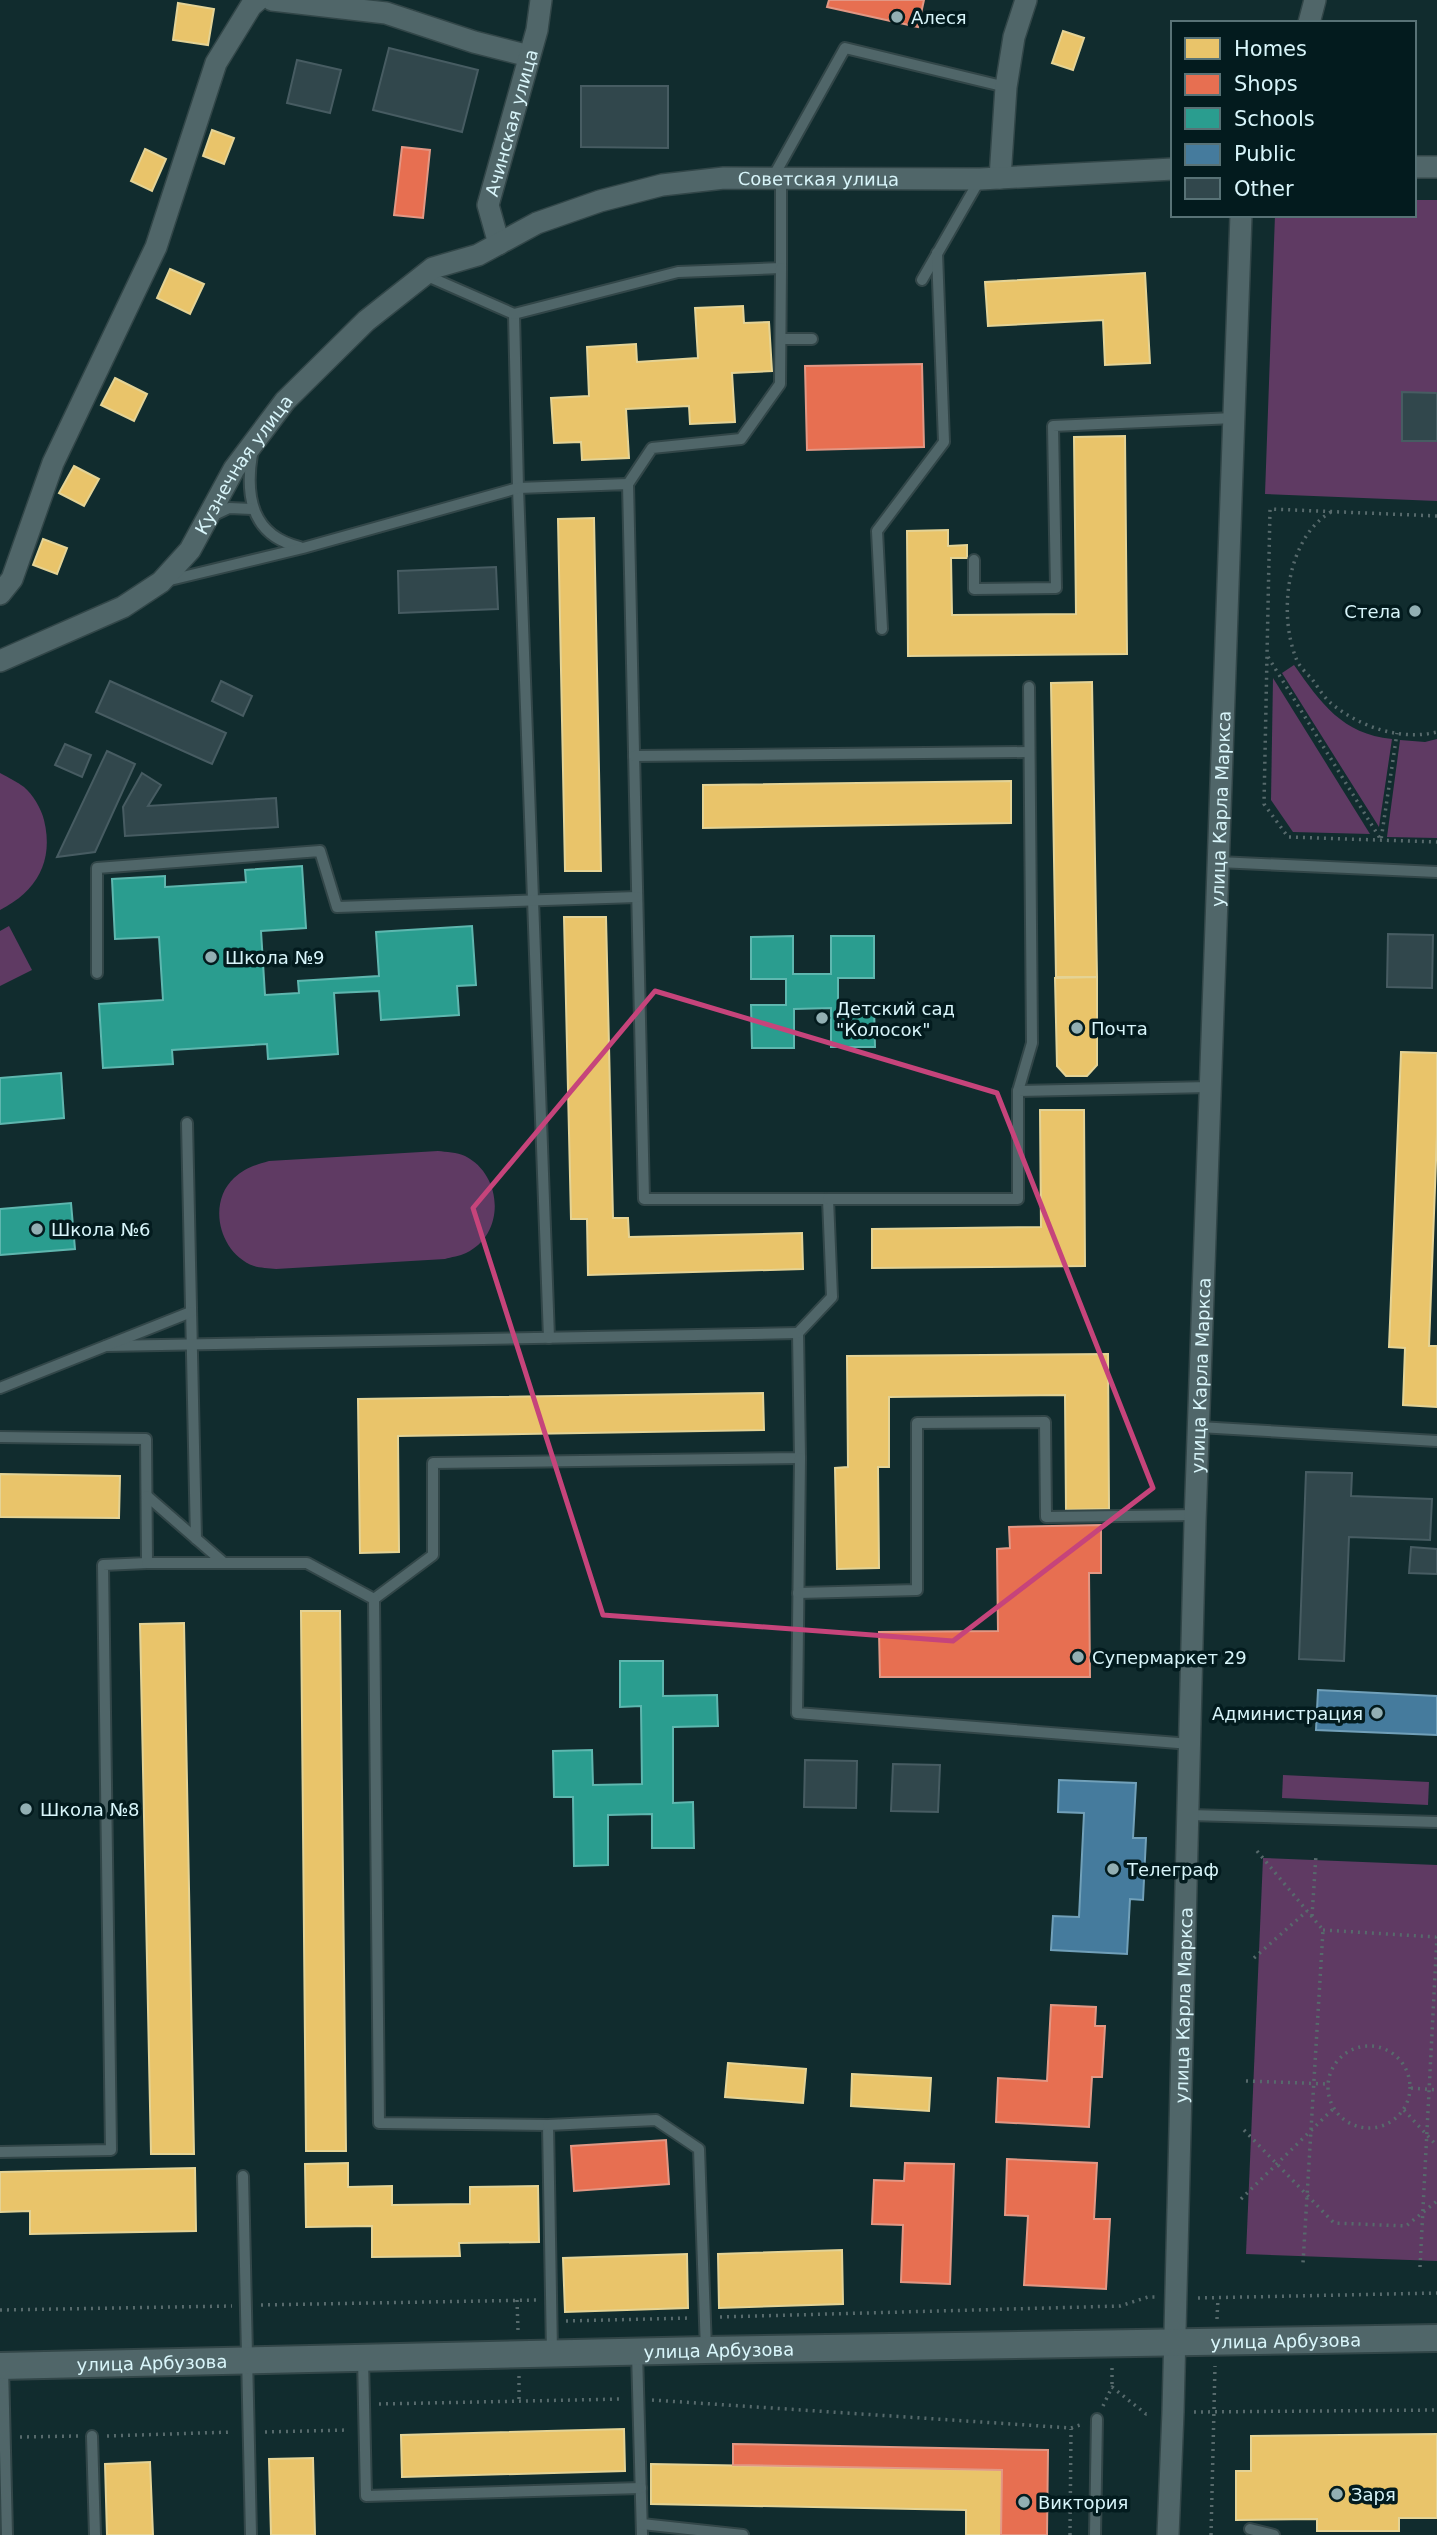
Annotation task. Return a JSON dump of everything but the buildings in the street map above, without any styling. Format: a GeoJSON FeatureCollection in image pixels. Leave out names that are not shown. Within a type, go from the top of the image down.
{"type":"FeatureCollection","features":[{"type":"Feature","properties":{"kind":"street"},"geometry":{"type":"LineString","coordinates":[[0,594],[12,579],[53,463],[156,247],[216,63],[251,6],[258,0]]}},
{"type":"Feature","properties":{"kind":"street"},"geometry":{"type":"LineString","coordinates":[[272,0],[386,13],[474,42],[529,56]]}},
{"type":"Feature","properties":{"kind":"street","name":"Ачинская улица"},"geometry":{"type":"LineString","coordinates":[[499,244],[488,205],[537,30],[541,0]]}},
{"type":"Feature","properties":{"kind":"street"},"geometry":{"type":"LineString","coordinates":[[990,178],[1014,37],[1026,0]]}},
{"type":"Feature","properties":{"kind":"street"},"geometry":{"type":"LineString","coordinates":[[1310,21],[1315,0]]}},
{"type":"Feature","properties":{"kind":"street"},"geometry":{"type":"LineString","coordinates":[[1416,167],[1437,167]]}},
{"type":"Feature","properties":{"kind":"street","name":"Советская улица"},"geometry":{"type":"LineString","coordinates":[[478,255],[537,223],[600,201],[662,185],[724,178],[990,178],[1171,169]]}},
{"type":"Feature","properties":{"kind":"street","name":"улица Карла Маркса"},"geometry":{"type":"LineString","coordinates":[[1168,2535],[1199,1427],[1241,217]]}},
{"type":"Feature","properties":{"kind":"street","name":"Кузнечная улица"},"geometry":{"type":"LineString","coordinates":[[0,661],[123,607],[161,582],[190,550],[234,469],[293,393],[366,321],[433,268],[478,255]]}},
{"type":"Feature","properties":{"kind":"street","name":"улица Арбузова"},"geometry":{"type":"LineString","coordinates":[[1,2366],[552,2353],[1437,2338]]}},
{"type":"Feature","properties":{"kind":"lane"},"geometry":{"type":"LineString","coordinates":[[1006,87],[845,48],[776,178],[781,268],[780,384],[741,439],[652,448],[628,484],[644,1199],[1018,1199],[1017,1091],[1032,1044],[1029,687]]}},
{"type":"Feature","properties":{"kind":"lane"},"geometry":{"type":"LineString","coordinates":[[922,280],[937,253],[990,178]]}},
{"type":"Feature","properties":{"kind":"lane"},"geometry":{"type":"LineString","coordinates":[[882,629],[877,531],[944,442],[937,253]]}},
{"type":"Feature","properties":{"kind":"lane"},"geometry":{"type":"LineString","coordinates":[[425,275],[514,313],[678,272],[781,268]]}},
{"type":"Feature","properties":{"kind":"lane"},"geometry":{"type":"LineString","coordinates":[[514,313],[549,1338]]}},
{"type":"Feature","properties":{"kind":"lane"},"geometry":{"type":"LineString","coordinates":[[781,339],[812,339]]}},
{"type":"Feature","properties":{"kind":"lane"},"geometry":{"type":"LineString","coordinates":[[974,560],[974,589],[1056,588],[1053,426],[1234,418]]}},
{"type":"Feature","properties":{"kind":"lane"},"geometry":{"type":"LineString","coordinates":[[253,444],[248,481],[253,509],[266,529],[281,543],[303,548]]}},
{"type":"Feature","properties":{"kind":"lane"},"geometry":{"type":"LineString","coordinates":[[161,582],[303,548],[518,488],[628,484]]}},
{"type":"Feature","properties":{"kind":"lane"},"geometry":{"type":"LineString","coordinates":[[207,519],[218,511],[229,508],[253,509]]}},
{"type":"Feature","properties":{"kind":"lane"},"geometry":{"type":"LineString","coordinates":[[634,756],[1029,752]]}},
{"type":"Feature","properties":{"kind":"lane"},"geometry":{"type":"LineString","coordinates":[[97,973],[97,868],[320,850],[337,907],[637,897]]}},
{"type":"Feature","properties":{"kind":"lane"},"geometry":{"type":"LineString","coordinates":[[1218,862],[1437,872]]}},
{"type":"Feature","properties":{"kind":"lane"},"geometry":{"type":"LineString","coordinates":[[1017,1091],[1211,1087]]}},
{"type":"Feature","properties":{"kind":"lane"},"geometry":{"type":"LineString","coordinates":[[187,1123],[196,1539]]}},
{"type":"Feature","properties":{"kind":"lane"},"geometry":{"type":"LineString","coordinates":[[828,1199],[832,1297],[798,1333],[800,1458],[797,1713],[1191,1744]]}},
{"type":"Feature","properties":{"kind":"lane"},"geometry":{"type":"LineString","coordinates":[[0,1388],[191,1312]]}},
{"type":"Feature","properties":{"kind":"lane"},"geometry":{"type":"LineString","coordinates":[[106,1346],[798,1333]]}},
{"type":"Feature","properties":{"kind":"lane"},"geometry":{"type":"LineString","coordinates":[[798,1593],[917,1590],[917,1423],[1045,1422],[1046,1517],[1197,1514]]}},
{"type":"Feature","properties":{"kind":"lane"},"geometry":{"type":"LineString","coordinates":[[1199,1427],[1437,1441]]}},
{"type":"Feature","properties":{"kind":"lane"},"geometry":{"type":"LineString","coordinates":[[0,1437],[146,1439],[147,1563]]}},
{"type":"Feature","properties":{"kind":"lane"},"geometry":{"type":"LineString","coordinates":[[374,1599],[433,1555],[433,1463],[800,1458]]}},
{"type":"Feature","properties":{"kind":"lane"},"geometry":{"type":"LineString","coordinates":[[147,1496],[224,1563]]}},
{"type":"Feature","properties":{"kind":"lane"},"geometry":{"type":"LineString","coordinates":[[0,2152],[111,2150],[103,1565],[307,1563],[374,1599]]}},
{"type":"Feature","properties":{"kind":"lane"},"geometry":{"type":"LineString","coordinates":[[374,1599],[379,2123],[548,2125],[656,2120],[699,2148],[706,2350]]}},
{"type":"Feature","properties":{"kind":"lane"},"geometry":{"type":"LineString","coordinates":[[1189,1815],[1437,1822]]}},
{"type":"Feature","properties":{"kind":"lane"},"geometry":{"type":"LineString","coordinates":[[548,2125],[552,2353]]}},
{"type":"Feature","properties":{"kind":"lane"},"geometry":{"type":"LineString","coordinates":[[243,2176],[251,2535]]}},
{"type":"Feature","properties":{"kind":"lane"},"geometry":{"type":"LineString","coordinates":[[637,2352],[642,2530],[743,2535]]}},
{"type":"Feature","properties":{"kind":"lane"},"geometry":{"type":"LineString","coordinates":[[363,2358],[366,2496],[641,2488]]}},
{"type":"Feature","properties":{"kind":"lane"},"geometry":{"type":"LineString","coordinates":[[1,2366],[7,2535]]}},
{"type":"Feature","properties":{"kind":"lane"},"geometry":{"type":"LineString","coordinates":[[1095,2535],[1097,2419]]}},
{"type":"Feature","properties":{"kind":"lane"},"geometry":{"type":"LineString","coordinates":[[92,2436],[95,2535]]}},
{"type":"Feature","properties":{"kind":"lane"},"geometry":{"type":"LineString","coordinates":[[1250,2529],[1274,2535]]}},
{"type":"Feature","properties":{"kind":"path"},"geometry":{"type":"LineString","coordinates":[[1437,516],[1270,509],[1264,804],[1288,838],[1437,842]]}},
{"type":"Feature","properties":{"kind":"path"},"geometry":{"type":"LineString","coordinates":[[1331,512],[1317,519],[1294,559],[1286,610],[1296,659],[1331,703],[1372,729],[1424,735],[1437,732]]}},
{"type":"Feature","properties":{"kind":"path"},"geometry":{"type":"LineString","coordinates":[[1267,655],[1381,840]]}},
{"type":"Feature","properties":{"kind":"path"},"geometry":{"type":"LineString","coordinates":[[1381,840],[1397,732]]}},
{"type":"Feature","properties":{"kind":"path"},"geometry":{"type":"LineString","coordinates":[[1257,1852],[1323,1930],[1303,2263]]}},
{"type":"Feature","properties":{"kind":"path"},"geometry":{"type":"LineString","coordinates":[[1312,1916],[1316,1855]]}},
{"type":"Feature","properties":{"kind":"path"},"geometry":{"type":"LineString","coordinates":[[1254,1958],[1307,1911]]}},
{"type":"Feature","properties":{"kind":"path"},"geometry":{"type":"LineString","coordinates":[[1323,1930],[1437,1936],[1420,2267]]}},
{"type":"Feature","properties":{"kind":"path"},"geometry":{"type":"LineString","coordinates":[[1369,2046],[1386,2049],[1398,2057],[1407,2071],[1410,2088],[1404,2110],[1392,2121],[1370,2128],[1353,2124],[1340,2116],[1330,2100],[1328,2084],[1331,2071],[1340,2058],[1352,2049],[1369,2046]]}},
{"type":"Feature","properties":{"kind":"path"},"geometry":{"type":"LineString","coordinates":[[1247,2081],[1328,2084]]}},
{"type":"Feature","properties":{"kind":"path"},"geometry":{"type":"LineString","coordinates":[[1410,2088],[1437,2090]]}},
{"type":"Feature","properties":{"kind":"path"},"geometry":{"type":"LineString","coordinates":[[1241,2199],[1334,2109]]}},
{"type":"Feature","properties":{"kind":"path"},"geometry":{"type":"LineString","coordinates":[[1404,2110],[1437,2146]]}},
{"type":"Feature","properties":{"kind":"path"},"geometry":{"type":"LineString","coordinates":[[1244,2130],[1334,2223],[1406,2226],[1437,2201]]}},
{"type":"Feature","properties":{"kind":"path"},"geometry":{"type":"LineString","coordinates":[[552,2321],[1120,2306],[1148,2297],[1437,2293]]}},
{"type":"Feature","properties":{"kind":"path"},"geometry":{"type":"LineString","coordinates":[[1211,2535],[1218,2298]]}},
{"type":"Feature","properties":{"kind":"path"},"geometry":{"type":"LineString","coordinates":[[0,2310],[551,2300]]}},
{"type":"Feature","properties":{"kind":"path"},"geometry":{"type":"LineString","coordinates":[[364,2404],[639,2399],[1071,2428],[1097,2419],[1112,2387],[1146,2414],[1437,2410]]}},
{"type":"Feature","properties":{"kind":"path"},"geometry":{"type":"LineString","coordinates":[[1070,2535],[1071,2428]]}},
{"type":"Feature","properties":{"kind":"path"},"geometry":{"type":"LineString","coordinates":[[5,2437],[365,2429]]}},
{"type":"Feature","properties":{"kind":"highlighted area"},"geometry":{"type":"Polygon","coordinates":[[[655,991],[997,1093],[1153,1488],[953,1641],[603,1615],[473,1208],[655,991]]]}},
{"type":"Feature","properties":{"kind":"shaded area"},"geometry":{"type":"Polygon","coordinates":[[[1416,200],[1437,200],[1437,501],[1265,494],[1275,217],[1416,217],[1416,200]]]}},
{"type":"Feature","properties":{"kind":"shaded area"},"geometry":{"type":"Polygon","coordinates":[[[1294,665],[1334,714],[1359,731],[1392,739],[1379,827],[1282,673],[1294,665]]]}},
{"type":"Feature","properties":{"kind":"shaded area"},"geometry":{"type":"Polygon","coordinates":[[[1273,678],[1370,834],[1293,832],[1271,800],[1273,678]]]}},
{"type":"Feature","properties":{"kind":"shaded area"},"geometry":{"type":"Polygon","coordinates":[[[1437,739],[1437,838],[1387,837],[1400,740],[1425,742],[1437,739]]]}},
{"type":"Feature","properties":{"kind":"shaded area"},"geometry":{"type":"Polygon","coordinates":[[[0,773],[24,787],[36,802],[44,820],[47,849],[40,873],[33,884],[24,894],[0,910],[0,773]]]}},
{"type":"Feature","properties":{"kind":"shaded area"},"geometry":{"type":"Polygon","coordinates":[[[9,926],[32,970],[0,986],[0,931],[9,926]]]}},
{"type":"Feature","properties":{"kind":"shaded area"},"geometry":{"type":"Polygon","coordinates":[[[438,1151],[465,1156],[478,1165],[493,1190],[495,1204],[488,1232],[479,1244],[464,1254],[445,1259],[276,1269],[254,1266],[242,1260],[225,1239],[219,1213],[221,1200],[234,1178],[250,1167],[269,1161],[438,1151]]]}},
{"type":"Feature","properties":{"kind":"shaded area"},"geometry":{"type":"Polygon","coordinates":[[[1283,1775],[1429,1782],[1428,1805],[1282,1798],[1283,1775]]]}},
{"type":"Feature","properties":{"kind":"shaded area"},"geometry":{"type":"Polygon","coordinates":[[[1263,1858],[1437,1865],[1437,2261],[1246,2254],[1263,1858]]]}},
{"type":"Feature","properties":{"kind":"place","name":"Алеся"},"geometry":{"type":"Point","coordinates":[897,17]}},
{"type":"Feature","properties":{"kind":"place","name":"Стела"},"geometry":{"type":"Point","coordinates":[1415,611]}},
{"type":"Feature","properties":{"kind":"place","name":"Школа №9"},"geometry":{"type":"Point","coordinates":[211,957]}},
{"type":"Feature","properties":{"kind":"place","name":"Детский сад \"Колосок\""},"geometry":{"type":"Point","coordinates":[822,1018]}},
{"type":"Feature","properties":{"kind":"place","name":"Почта"},"geometry":{"type":"Point","coordinates":[1077,1028]}},
{"type":"Feature","properties":{"kind":"place","name":"Школа №6"},"geometry":{"type":"Point","coordinates":[37,1229]}},
{"type":"Feature","properties":{"kind":"place","name":"Супермаркет 29"},"geometry":{"type":"Point","coordinates":[1078,1657]}},
{"type":"Feature","properties":{"kind":"place","name":"Администрация"},"geometry":{"type":"Point","coordinates":[1377,1713]}},
{"type":"Feature","properties":{"kind":"place","name":"Школа №8"},"geometry":{"type":"Point","coordinates":[26,1809]}},
{"type":"Feature","properties":{"kind":"place","name":"Телеграф"},"geometry":{"type":"Point","coordinates":[1113,1869]}},
{"type":"Feature","properties":{"kind":"place","name":"Заря"},"geometry":{"type":"Point","coordinates":[1337,2494]}},
{"type":"Feature","properties":{"kind":"place","name":"Виктория"},"geometry":{"type":"Point","coordinates":[1024,2502]}}]}
